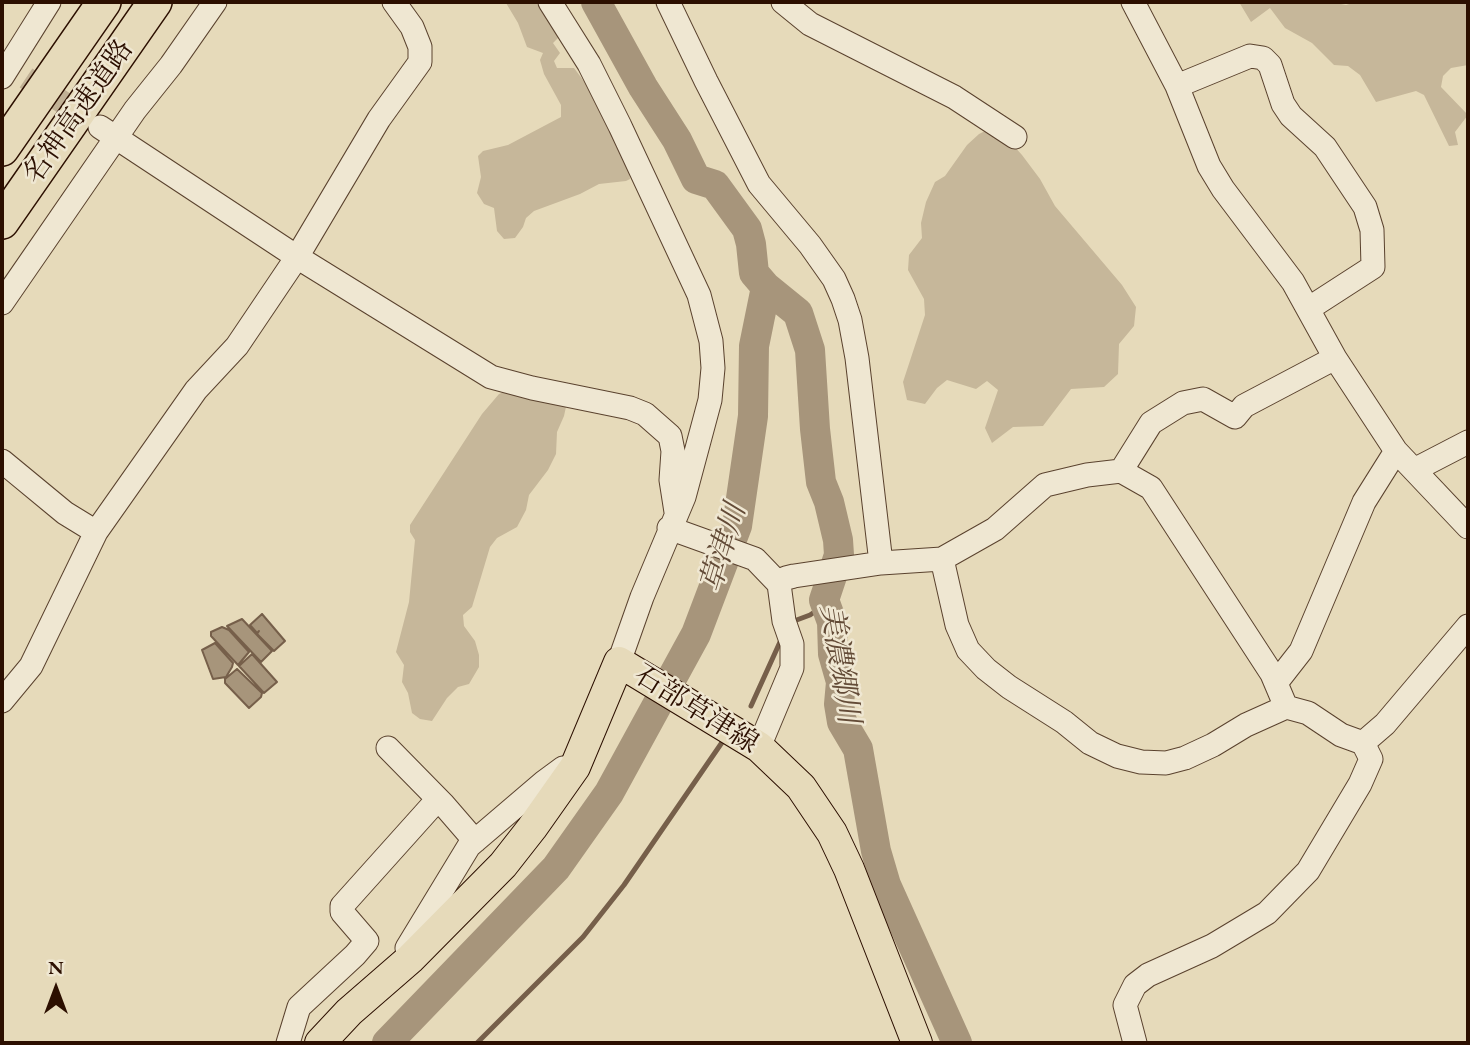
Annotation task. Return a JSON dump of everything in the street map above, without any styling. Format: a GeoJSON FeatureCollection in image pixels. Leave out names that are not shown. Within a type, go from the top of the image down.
{"type":"FeatureCollection","features":[{"type":"Feature","properties":{"kind":"highway","name":"名神高速道路"},"geometry":{"type":"LineString","coordinates":[[2,149],[104,2]]}},
{"type":"Feature","properties":{"kind":"highway","name":"名神高速道路"},"geometry":{"type":"LineString","coordinates":[[2,222],[155,2]]}},
{"type":"Feature","properties":{"kind":"main road","name":"石部草津線"},"geometry":{"type":"LineString","coordinates":[[320,1043],[349,1012],[410,959],[503,865],[552,802],[575,767],[619,662],[759,747],[801,787],[832,834],[849,869],[917,1043]]}},
{"type":"Feature","properties":{"kind":"street"},"geometry":{"type":"LineString","coordinates":[[10,71],[49,2]]}},
{"type":"Feature","properties":{"kind":"street"},"geometry":{"type":"LineString","coordinates":[[2,303],[109,132],[215,2]]}},
{"type":"Feature","properties":{"kind":"street"},"geometry":{"type":"LineString","coordinates":[[2,701],[31,666],[96,531],[196,390],[237,346],[297,257],[379,119],[420,62],[420,47],[412,27],[394,2]]}},
{"type":"Feature","properties":{"kind":"street"},"geometry":{"type":"LineString","coordinates":[[550,2],[589,64],[621,126],[699,295],[711,341],[713,368],[710,400],[684,497],[619,662]]}},
{"type":"Feature","properties":{"kind":"street"},"geometry":{"type":"LineString","coordinates":[[668,2],[706,82],[760,184],[810,245],[834,279],[843,299],[857,358],[871,564]]}},
{"type":"Feature","properties":{"kind":"street"},"geometry":{"type":"LineString","coordinates":[[783,2],[810,24],[954,97],[1015,137]]}},
{"type":"Feature","properties":{"kind":"street"},"geometry":{"type":"LineString","coordinates":[[1133,2],[1177,86],[1209,166],[1244,218],[1286,271],[1335,358],[1396,451],[1468,527]]}},
{"type":"Feature","properties":{"kind":"street"},"geometry":{"type":"LineString","coordinates":[[1177,86],[1250,56],[1263,58],[1270,65],[1283,104],[1291,116],[1325,147],[1365,207],[1371,230],[1373,267],[1308,309]]}},
{"type":"Feature","properties":{"kind":"street"},"geometry":{"type":"LineString","coordinates":[[109,132],[297,257],[491,377],[630,408],[645,414],[670,436],[673,451],[673,520],[693,537],[755,559],[786,580],[871,564],[942,559],[995,529],[1045,485],[1087,475],[1121,471],[1151,488],[1276,683],[1286,707]]}},
{"type":"Feature","properties":{"kind":"street"},"geometry":{"type":"LineString","coordinates":[[1121,471],[1151,423],[1183,402],[1203,399],[1235,417],[1244,406],[1335,358]]}},
{"type":"Feature","properties":{"kind":"street"},"geometry":{"type":"LineString","coordinates":[[1414,470],[1468,442]]}},
{"type":"Feature","properties":{"kind":"street"},"geometry":{"type":"LineString","coordinates":[[1276,683],[1301,651],[1364,502],[1396,451]]}},
{"type":"Feature","properties":{"kind":"street"},"geometry":{"type":"LineString","coordinates":[[2,461],[65,513],[96,531]]}},
{"type":"Feature","properties":{"kind":"street"},"geometry":{"type":"LineString","coordinates":[[942,559],[957,625],[968,650],[1009,687],[1064,722],[1090,743],[1117,756],[1141,762],[1166,763],[1185,758],[1286,707],[1308,713],[1341,734],[1363,743],[1371,759],[1360,784],[1308,872],[1266,913],[1212,946],[1148,975],[1135,985],[1125,1005],[1135,1043]]}},
{"type":"Feature","properties":{"kind":"street"},"geometry":{"type":"LineString","coordinates":[[759,747],[792,668],[792,644],[783,621],[786,580]]}},
{"type":"Feature","properties":{"kind":"street"},"geometry":{"type":"LineString","coordinates":[[1363,743],[1385,724],[1468,626]]}},
{"type":"Feature","properties":{"kind":"street"},"geometry":{"type":"LineString","coordinates":[[388,748],[475,841]]}},
{"type":"Feature","properties":{"kind":"street"},"geometry":{"type":"LineString","coordinates":[[410,959],[407,948],[469,846],[544,782],[563,768],[575,767]]}},
{"type":"Feature","properties":{"kind":"street"},"geometry":{"type":"LineString","coordinates":[[288,1043],[299,1007],[366,942],[342,912],[342,906],[438,799]]}},
{"type":"Feature","properties":{"kind":"shaded area"},"geometry":{"type":"Polygon","coordinates":[[[536,2],[552,19],[558,38],[553,43],[560,53],[554,61],[557,68],[574,68],[592,92],[629,171],[630,179],[599,184],[534,211],[526,218],[515,238],[504,239],[497,231],[494,208],[484,204],[477,193],[481,177],[478,156],[483,151],[508,145],[561,117],[561,105],[544,74],[540,60],[543,53],[527,47],[518,23],[506,3],[536,2]]]}},
{"type":"Feature","properties":{"kind":"shaded area"},"geometry":{"type":"Polygon","coordinates":[[[1239,2],[1331,2],[1346,5],[1356,2],[1468,2],[1468,65],[1451,68],[1443,76],[1441,87],[1468,115],[1455,132],[1458,145],[1449,146],[1424,95],[1416,91],[1376,102],[1360,75],[1348,66],[1334,65],[1312,43],[1285,28],[1270,8],[1251,22],[1239,2]]]}},
{"type":"Feature","properties":{"kind":"shaded area"},"geometry":{"type":"Polygon","coordinates":[[[989,129],[1013,145],[1022,155],[1055,206],[1122,285],[1136,307],[1134,326],[1119,344],[1118,374],[1104,387],[1071,389],[1043,426],[1013,427],[992,443],[985,428],[998,390],[987,381],[976,389],[947,380],[925,404],[907,400],[903,382],[925,315],[924,299],[908,270],[909,255],[922,238],[921,223],[926,202],[935,182],[945,176],[967,145],[989,129]]]}},
{"type":"Feature","properties":{"kind":"shaded area"},"geometry":{"type":"Polygon","coordinates":[[[506,391],[567,402],[557,432],[556,454],[548,470],[529,495],[526,510],[517,527],[497,538],[490,547],[472,607],[463,615],[464,626],[475,641],[479,667],[469,684],[458,687],[447,698],[432,721],[420,719],[412,713],[408,693],[402,682],[404,665],[396,652],[409,602],[415,540],[410,532],[410,525],[482,414],[499,394],[506,391]]]}},
{"type":"Feature","properties":{"kind":"shaded area"},"geometry":{"type":"Polygon","coordinates":[[[262,614],[285,641],[274,651],[257,634],[259,631],[257,633],[250,625],[262,614]]]}},
{"type":"Feature","properties":{"kind":"shaded area"},"geometry":{"type":"Polygon","coordinates":[[[242,619],[272,651],[261,662],[227,626],[242,619]]]}},
{"type":"Feature","properties":{"kind":"shaded area"},"geometry":{"type":"Polygon","coordinates":[[[222,627],[229,630],[249,652],[238,665],[211,636],[211,632],[222,627]]]}},
{"type":"Feature","properties":{"kind":"shaded area"},"geometry":{"type":"Polygon","coordinates":[[[215,643],[233,663],[226,677],[213,679],[202,650],[215,643]]]}},
{"type":"Feature","properties":{"kind":"shaded area"},"geometry":{"type":"Polygon","coordinates":[[[252,654],[277,682],[264,693],[239,666],[252,654]]]}},
{"type":"Feature","properties":{"kind":"shaded area"},"geometry":{"type":"Polygon","coordinates":[[[237,669],[262,693],[249,708],[225,683],[225,679],[237,669]]]}},
{"type":"Feature","properties":{"kind":"waterway","name":"美濃郷川"},"geometry":{"type":"LineString","coordinates":[[596,2],[643,87],[677,140],[696,179],[715,185],[747,229],[754,273],[766,287],[798,313],[810,350],[821,482],[838,540],[839,555],[824,600],[832,622],[833,654],[841,682],[839,704],[842,722],[858,749],[876,851],[886,885],[957,1043]]}},
{"type":"Feature","properties":{"kind":"waterway","name":"草津川"},"geometry":{"type":"LineString","coordinates":[[387,1043],[556,868],[609,793],[696,634],[737,526],[753,416],[754,346],[766,287]]}},
{"type":"Feature","properties":{"kind":"waterway"},"geometry":{"type":"LineString","coordinates":[[794,621],[819,609],[824,600]]}},
{"type":"Feature","properties":{"kind":"waterway"},"geometry":{"type":"LineString","coordinates":[[751,706],[780,642]]}},
{"type":"Feature","properties":{"kind":"waterway"},"geometry":{"type":"LineString","coordinates":[[477,1043],[583,937],[624,885],[723,741]]}},
{"type":"Feature","properties":{"kind":"tunnel"},"geometry":{"type":"LineString","coordinates":[[26,78],[88,119]]}}]}
